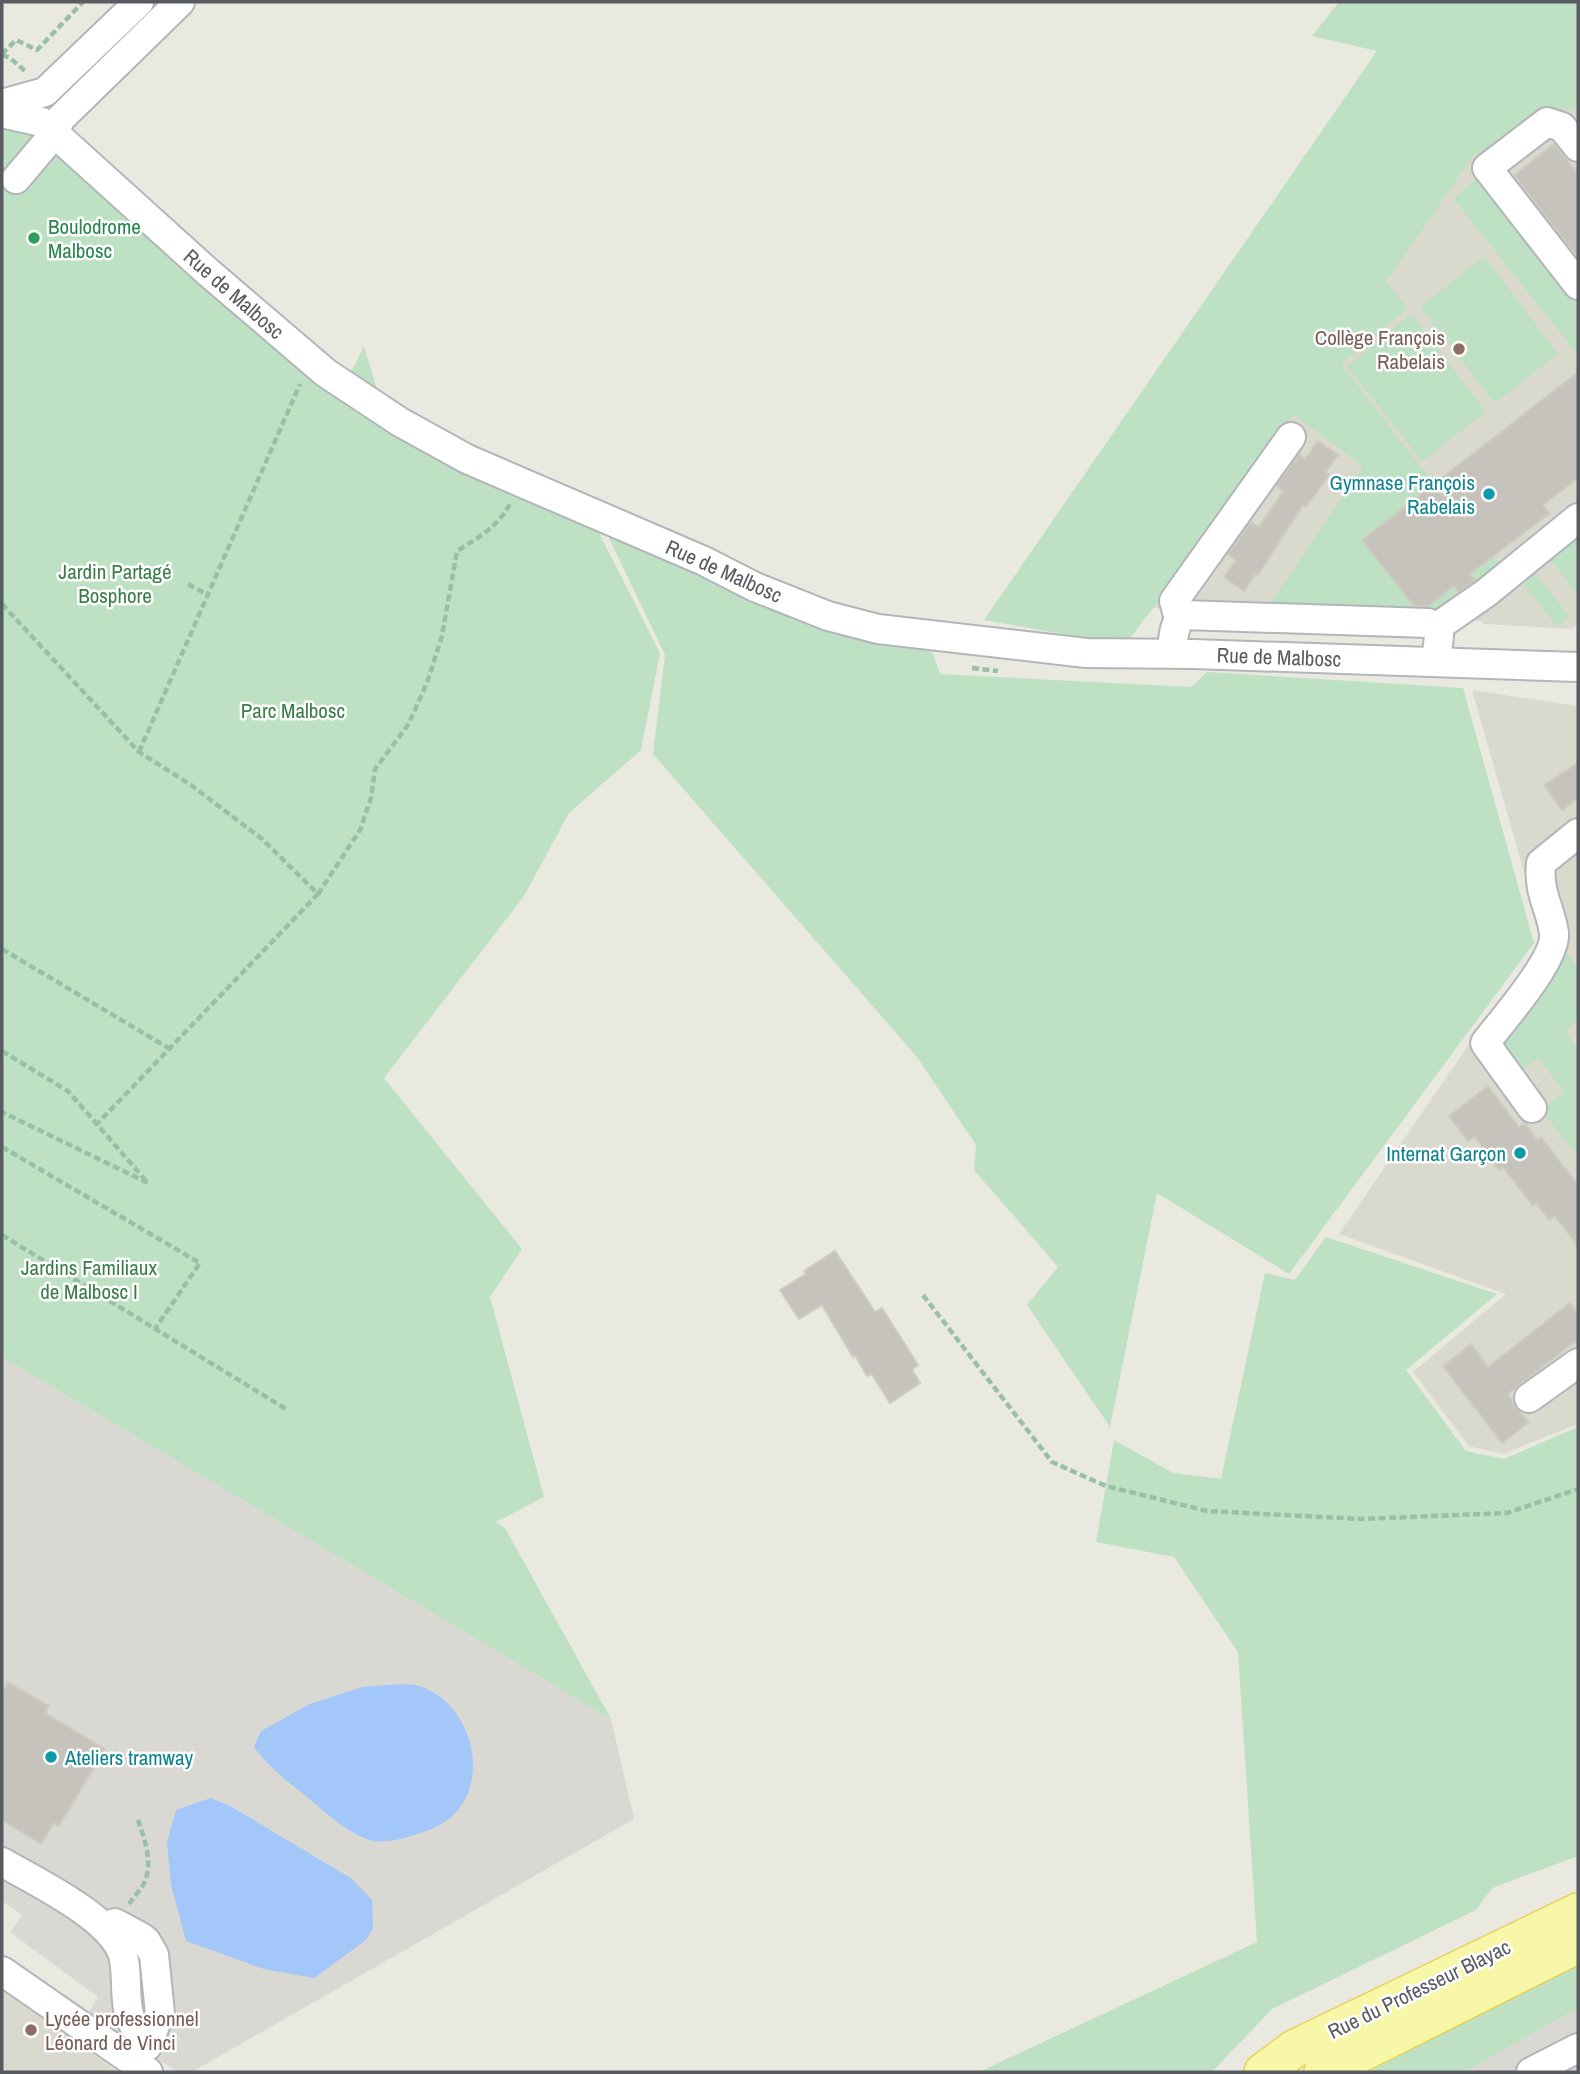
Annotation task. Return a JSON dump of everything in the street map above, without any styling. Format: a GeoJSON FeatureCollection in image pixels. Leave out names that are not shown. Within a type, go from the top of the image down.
{"type":"FeatureCollection","features":[{"type":"Feature","properties":{"kind":"main road","name":"Rue du Professeur Blayac"},"geometry":{"type":"LineString","coordinates":[[1263,2072],[1294,2049],[1578,1912]]}},
{"type":"Feature","properties":{"kind":"main road","name":"Rue du Professeur Blayac"},"geometry":{"type":"LineString","coordinates":[[1323,2072],[1578,1944]]}},
{"type":"Feature","properties":{"kind":"street"},"geometry":{"type":"LineString","coordinates":[[2,104],[45,92],[139,2]]}},
{"type":"Feature","properties":{"kind":"street"},"geometry":{"type":"LineString","coordinates":[[16,179],[48,127],[60,120],[180,2]]}},
{"type":"Feature","properties":{"kind":"street"},"geometry":{"type":"LineString","coordinates":[[45,92],[48,127]]}},
{"type":"Feature","properties":{"kind":"street","name":"Rue de Malbosc"},"geometry":{"type":"LineString","coordinates":[[2,113],[48,127],[209,273],[326,373],[400,422],[467,460],[704,561],[755,587],[828,616],[878,629],[1086,653],[1172,653],[1578,667]]}},
{"type":"Feature","properties":{"kind":"street"},"geometry":{"type":"LineString","coordinates":[[1578,147],[1562,127],[1547,122],[1487,168],[1578,285]]}},
{"type":"Feature","properties":{"kind":"street"},"geometry":{"type":"LineString","coordinates":[[1179,619],[1174,601],[1291,437]]}},
{"type":"Feature","properties":{"kind":"street"},"geometry":{"type":"LineString","coordinates":[[1437,627],[1486,593],[1578,518]]}},
{"type":"Feature","properties":{"kind":"street"},"geometry":{"type":"LineString","coordinates":[[1172,653],[1175,629],[1184,615],[1428,623],[1437,627]]}},
{"type":"Feature","properties":{"kind":"street"},"geometry":{"type":"LineString","coordinates":[[1436,662],[1439,636],[1437,627]]}},
{"type":"Feature","properties":{"kind":"street"},"geometry":{"type":"LineString","coordinates":[[1532,1108],[1485,1043],[1542,969],[1555,935],[1539,883],[1541,863],[1578,833]]}},
{"type":"Feature","properties":{"kind":"street"},"geometry":{"type":"LineString","coordinates":[[1529,1398],[1578,1363]]}},
{"type":"Feature","properties":{"kind":"street"},"geometry":{"type":"LineString","coordinates":[[2,1862],[81,1909],[104,1926],[116,1940],[124,1961],[129,2014],[146,2062]]}},
{"type":"Feature","properties":{"kind":"street"},"geometry":{"type":"LineString","coordinates":[[81,1909],[116,1923],[130,1936],[139,1956],[146,2062]]}},
{"type":"Feature","properties":{"kind":"street"},"geometry":{"type":"LineString","coordinates":[[2,1971],[146,2062]]}},
{"type":"Feature","properties":{"kind":"street"},"geometry":{"type":"LineString","coordinates":[[1531,2072],[1578,2048]]}},
{"type":"Feature","properties":{"kind":"path"},"geometry":{"type":"LineString","coordinates":[[45,92],[10,58],[2,55],[16,40],[37,50],[83,2]]}},
{"type":"Feature","properties":{"kind":"path"},"geometry":{"type":"LineString","coordinates":[[139,752],[311,360]]}},
{"type":"Feature","properties":{"kind":"path"},"geometry":{"type":"LineString","coordinates":[[97,1124],[318,894],[360,830],[371,799],[375,769],[408,725],[427,683],[442,636],[457,551],[502,520],[522,483]]}},
{"type":"Feature","properties":{"kind":"path"},"geometry":{"type":"LineString","coordinates":[[188,584],[208,595]]}},
{"type":"Feature","properties":{"kind":"path"},"geometry":{"type":"LineString","coordinates":[[2,604],[139,752],[191,785],[262,839],[318,894]]}},
{"type":"Feature","properties":{"kind":"path"},"geometry":{"type":"LineString","coordinates":[[970,667],[1006,672]]}},
{"type":"Feature","properties":{"kind":"path"},"geometry":{"type":"LineString","coordinates":[[2,949],[170,1049]]}},
{"type":"Feature","properties":{"kind":"path"},"geometry":{"type":"LineString","coordinates":[[2,1051],[68,1091],[148,1183],[2,1112]]}},
{"type":"Feature","properties":{"kind":"path"},"geometry":{"type":"LineString","coordinates":[[2,1147],[200,1263],[155,1329]]}},
{"type":"Feature","properties":{"kind":"path"},"geometry":{"type":"LineString","coordinates":[[2,1235],[286,1409]]}},
{"type":"Feature","properties":{"kind":"path"},"geometry":{"type":"LineString","coordinates":[[923,1295],[1052,1462],[1105,1486],[1207,1511],[1361,1519],[1507,1513],[1578,1489]]}},
{"type":"Feature","properties":{"kind":"path"},"geometry":{"type":"LineString","coordinates":[[116,1923],[145,1881],[148,1863],[138,1820]]}},
{"type":"Feature","properties":{"kind":"shaded area","name":"Collège François Rabelais"},"geometry":{"type":"Polygon","coordinates":[[[1578,77],[1578,624],[1571,629],[1484,624],[1481,621],[1442,618],[1152,608],[1212,530],[1476,152],[1578,77]]]}},
{"type":"Feature","properties":{"kind":"shaded area"},"geometry":{"type":"Polygon","coordinates":[[[1472,690],[1578,706],[1578,1424],[1503,1454],[1469,1446],[1413,1372],[1506,1294],[1339,1234],[1467,1047],[1544,942],[1472,690]]]}},
{"type":"Feature","properties":{"kind":"shaded area"},"geometry":{"type":"Polygon","coordinates":[[[2,1357],[611,1719],[634,1819],[192,2072],[177,2072],[89,2012],[98,1997],[10,1932],[22,1915],[2,1901],[2,1357]]]}},
{"type":"Feature","properties":{"kind":"shaded area","name":"Lycée professionnel Léonard de Vinci"},"geometry":{"type":"Polygon","coordinates":[[[2,1988],[118,2072],[2,2072],[2,1988]]]}},
{"type":"Feature","properties":{"kind":"shaded area"},"geometry":{"type":"Polygon","coordinates":[[[1578,2008],[1578,2072],[1464,2072],[1578,2008]]]}},
{"type":"Feature","properties":{"kind":"green space"},"geometry":{"type":"Polygon","coordinates":[[[1339,2],[1578,2],[1578,109],[1551,110],[1485,159],[1476,152],[1386,282],[1408,308],[1341,364],[1434,484],[1362,540],[1419,613],[1493,556],[1503,569],[1442,618],[1265,612],[1363,466],[1294,415],[1125,645],[984,620],[1377,51],[1312,36],[1339,2]]]}},
{"type":"Feature","properties":{"kind":"green space","name":"Parc Malbosc"},"geometry":{"type":"Polygon","coordinates":[[[2,109],[340,393],[364,347],[389,428],[597,529],[660,653],[641,750],[569,813],[524,896],[384,1078],[522,1249],[490,1297],[544,1497],[496,1522],[505,1528],[611,1719],[2,1357],[2,109]]]}},
{"type":"Feature","properties":{"kind":"green space"},"geometry":{"type":"Polygon","coordinates":[[[1478,178],[1578,305],[1578,355],[1453,198],[1478,178]]]}},
{"type":"Feature","properties":{"kind":"green space"},"geometry":{"type":"Polygon","coordinates":[[[1484,256],[1558,354],[1495,403],[1420,307],[1484,256]]]}},
{"type":"Feature","properties":{"kind":"green space"},"geometry":{"type":"Polygon","coordinates":[[[1411,314],[1486,412],[1422,461],[1347,366],[1411,314]]]}},
{"type":"Feature","properties":{"kind":"green space"},"geometry":{"type":"Polygon","coordinates":[[[607,534],[825,630],[932,652],[940,674],[1191,687],[1207,672],[1463,688],[1534,943],[1289,1274],[1157,1193],[1110,1427],[1027,1305],[1058,1267],[974,1170],[976,1145],[917,1057],[653,754],[665,655],[607,534]]]}},
{"type":"Feature","properties":{"kind":"green space"},"geometry":{"type":"Polygon","coordinates":[[[1574,536],[1578,542],[1578,594],[1548,557],[1574,536]]]}},
{"type":"Feature","properties":{"kind":"green space"},"geometry":{"type":"Polygon","coordinates":[[[1531,568],[1570,617],[1557,627],[1519,578],[1531,568]]]}},
{"type":"Feature","properties":{"kind":"green space"},"geometry":{"type":"Polygon","coordinates":[[[1563,946],[1578,969],[1578,1018],[1566,1031],[1578,1051],[1578,1156],[1541,1110],[1564,1092],[1538,1058],[1517,1075],[1496,1042],[1563,946]]]}},
{"type":"Feature","properties":{"kind":"green space"},"geometry":{"type":"Polygon","coordinates":[[[1326,1237],[1497,1294],[1406,1370],[1466,1451],[1504,1459],[1578,1427],[1578,1856],[1492,1888],[1476,1910],[1272,2009],[1212,2072],[979,2072],[1257,1942],[1238,1652],[1174,1557],[1096,1542],[1114,1440],[1173,1473],[1221,1479],[1265,1273],[1295,1280],[1326,1237]]]}},
{"type":"Feature","properties":{"kind":"green space"},"geometry":{"type":"Polygon","coordinates":[[[1578,1963],[1578,2008],[1464,2072],[1369,2072],[1578,1963]]]}},
{"type":"Feature","properties":{"kind":"water"},"geometry":{"type":"Polygon","coordinates":[[[401,1684],[420,1686],[438,1696],[452,1708],[470,1741],[472,1778],[467,1795],[453,1816],[430,1830],[388,1841],[364,1838],[336,1821],[289,1782],[254,1747],[261,1731],[310,1704],[362,1687],[401,1684]]]}},
{"type":"Feature","properties":{"kind":"water"},"geometry":{"type":"Polygon","coordinates":[[[211,1798],[232,1807],[352,1879],[372,1900],[373,1928],[366,1940],[314,1978],[264,1969],[186,1941],[171,1885],[167,1842],[176,1810],[211,1798]]]}},
{"type":"Feature","properties":{"kind":"building"},"geometry":{"type":"Polygon","coordinates":[[[1554,144],[1578,174],[1578,258],[1514,175],[1554,144]]]}},
{"type":"Feature","properties":{"kind":"building","name":"Gymnase François Rabelais"},"geometry":{"type":"Polygon","coordinates":[[[1578,372],[1578,478],[1543,505],[1550,513],[1470,574],[1475,580],[1459,592],[1454,586],[1428,606],[1414,606],[1362,540],[1578,372]]]}},
{"type":"Feature","properties":{"kind":"building"},"geometry":{"type":"Polygon","coordinates":[[[1318,441],[1338,455],[1326,472],[1329,475],[1306,507],[1303,505],[1258,575],[1256,573],[1244,591],[1224,577],[1236,560],[1228,554],[1251,522],[1259,527],[1283,491],[1276,486],[1299,454],[1305,459],[1318,441]]]}},
{"type":"Feature","properties":{"kind":"building"},"geometry":{"type":"Polygon","coordinates":[[[1578,763],[1578,798],[1562,810],[1544,785],[1578,763]]]}},
{"type":"Feature","properties":{"kind":"building"},"geometry":{"type":"Polygon","coordinates":[[[1488,1086],[1519,1127],[1525,1123],[1537,1140],[1541,1137],[1578,1185],[1578,1246],[1555,1216],[1549,1220],[1536,1203],[1533,1206],[1503,1167],[1499,1170],[1474,1136],[1468,1141],[1449,1116],[1488,1086]]]}},
{"type":"Feature","properties":{"kind":"building"},"geometry":{"type":"Polygon","coordinates":[[[835,1251],[875,1312],[882,1308],[918,1365],[912,1370],[920,1383],[890,1403],[872,1374],[867,1376],[855,1355],[853,1357],[822,1305],[799,1319],[780,1290],[835,1251]]]}},
{"type":"Feature","properties":{"kind":"building"},"geometry":{"type":"Polygon","coordinates":[[[1570,1303],[1578,1314],[1578,1339],[1508,1394],[1529,1422],[1502,1443],[1443,1366],[1471,1344],[1488,1367],[1570,1303]]]}},
{"type":"Feature","properties":{"kind":"building","name":"Ateliers tramway"},"geometry":{"type":"Polygon","coordinates":[[[8,1682],[49,1706],[45,1713],[105,1749],[59,1826],[54,1823],[41,1844],[2,1820],[2,1693],[8,1682]]]}},
{"type":"Feature","properties":{"kind":"place","name":"Boulodrome Malbosc"},"geometry":{"type":"Point","coordinates":[34,238]}},
{"type":"Feature","properties":{"kind":"place","name":"Collège François Rabelais"},"geometry":{"type":"Point","coordinates":[1459,349]}},
{"type":"Feature","properties":{"kind":"place","name":"Gymnase François Rabelais"},"geometry":{"type":"Point","coordinates":[1489,494]}},
{"type":"Feature","properties":{"kind":"place","name":"Internat Garçon"},"geometry":{"type":"Point","coordinates":[1520,1153]}},
{"type":"Feature","properties":{"kind":"place","name":"Ateliers tramway"},"geometry":{"type":"Point","coordinates":[51,1757]}},
{"type":"Feature","properties":{"kind":"place","name":"Lycée professionnel Léonard de Vinci"},"geometry":{"type":"Point","coordinates":[31,2030]}},
{"type":"Feature","properties":{"kind":"park label","name":"Jardin Partagé Bosphore"},"geometry":{"type":"Point","coordinates":[115,583]}},
{"type":"Feature","properties":{"kind":"park label","name":"Jardins Familiaux de Malbosc I"},"geometry":{"type":"Point","coordinates":[89,1279]}}]}
